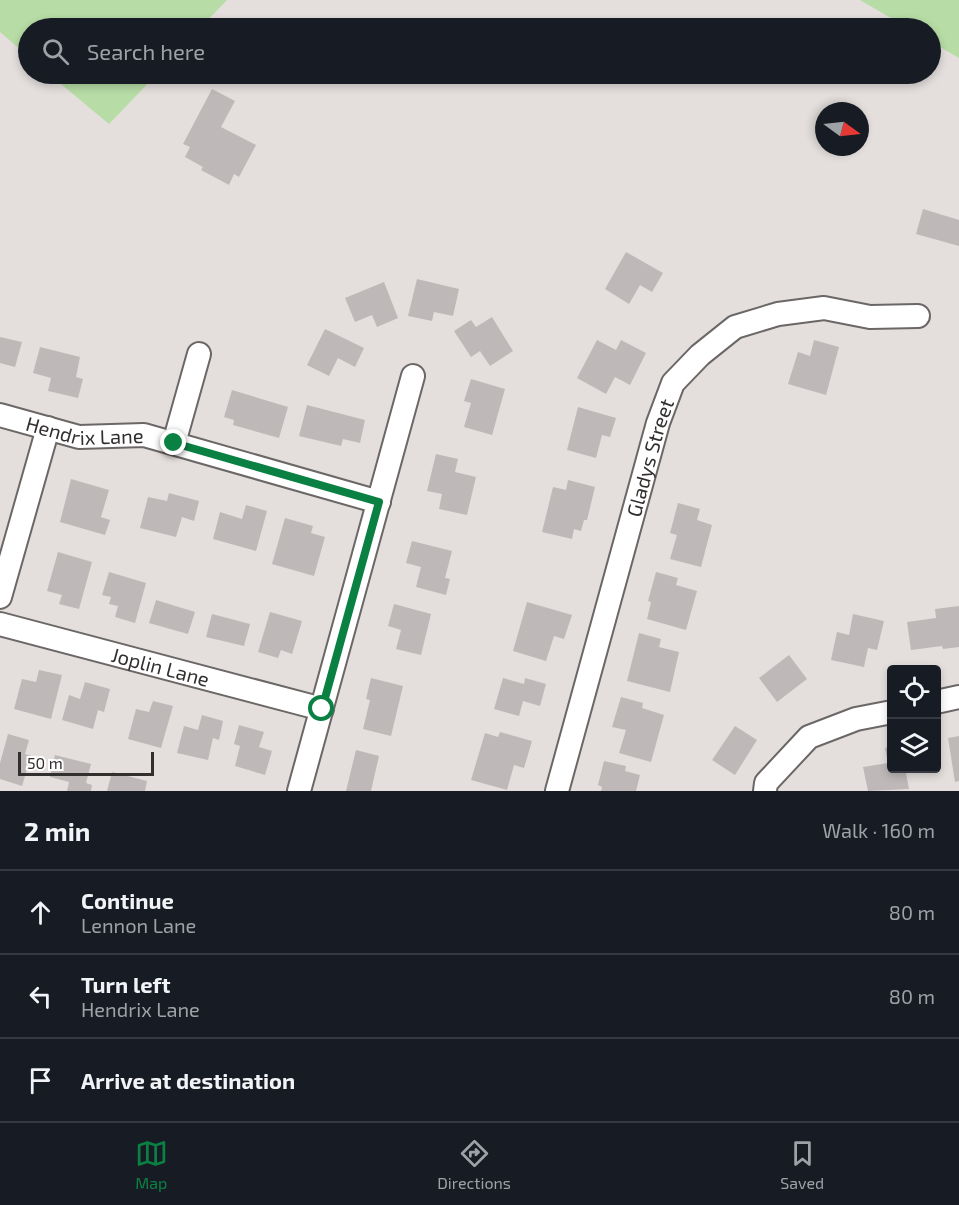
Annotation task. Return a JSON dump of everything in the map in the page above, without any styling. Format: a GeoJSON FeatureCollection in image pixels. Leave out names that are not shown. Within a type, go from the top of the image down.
{"type":"FeatureCollection","features":[{"type":"Feature","properties":{"kind":"street","name":"Gladys Street"},"geometry":{"type":"LineString","coordinates":[[557,791],[658,423],[674,383],[700,355],[735,327],[778,314],[824,308],[870,317],[918,316]]}},
{"type":"Feature","properties":{"kind":"street"},"geometry":{"type":"LineString","coordinates":[[174,443],[199,354]]}},
{"type":"Feature","properties":{"kind":"street"},"geometry":{"type":"LineString","coordinates":[[299,791],[413,376]]}},
{"type":"Feature","properties":{"kind":"street","name":"Hendrix Lane"},"geometry":{"type":"LineString","coordinates":[[0,415],[79,436],[144,435],[379,502]]}},
{"type":"Feature","properties":{"kind":"street"},"geometry":{"type":"LineString","coordinates":[[0,597],[48,428]]}},
{"type":"Feature","properties":{"kind":"street","name":"Joplin Lane"},"geometry":{"type":"LineString","coordinates":[[0,624],[322,709]]}},
{"type":"Feature","properties":{"kind":"street"},"geometry":{"type":"LineString","coordinates":[[941,701],[959,698]]}},
{"type":"Feature","properties":{"kind":"street"},"geometry":{"type":"LineString","coordinates":[[765,791],[766,783],[809,737],[856,719],[887,713]]}},
{"type":"Feature","properties":{"kind":"green space"},"geometry":{"type":"Polygon","coordinates":[[[0,0],[227,0],[210,18],[18,18],[18,47],[0,32],[0,0]]]}},
{"type":"Feature","properties":{"kind":"green space"},"geometry":{"type":"Polygon","coordinates":[[[860,0],[959,0],[959,58],[941,48],[941,18],[891,18],[860,0]]]}},
{"type":"Feature","properties":{"kind":"green space"},"geometry":{"type":"Polygon","coordinates":[[[61,84],[147,84],[109,124],[61,84]]]}},
{"type":"Feature","properties":{"kind":"building"},"geometry":{"type":"Polygon","coordinates":[[[212,89],[235,101],[221,127],[256,145],[239,177],[234,174],[229,185],[201,170],[203,167],[185,157],[190,147],[183,144],[212,89]]]}},
{"type":"Feature","properties":{"kind":"building"},"geometry":{"type":"Polygon","coordinates":[[[923,209],[959,220],[959,246],[916,234],[923,209]]]}},
{"type":"Feature","properties":{"kind":"building"},"geometry":{"type":"Polygon","coordinates":[[[626,252],[663,273],[652,292],[640,285],[629,304],[605,289],[626,252]]]}},
{"type":"Feature","properties":{"kind":"building"},"geometry":{"type":"Polygon","coordinates":[[[417,279],[459,289],[453,316],[434,312],[432,321],[408,316],[417,279]]]}},
{"type":"Feature","properties":{"kind":"building"},"geometry":{"type":"Polygon","coordinates":[[[384,282],[398,318],[377,327],[372,315],[355,322],[345,298],[384,282]]]}},
{"type":"Feature","properties":{"kind":"building"},"geometry":{"type":"Polygon","coordinates":[[[492,317],[513,351],[490,366],[480,351],[471,357],[454,331],[471,320],[476,327],[492,317]]]}},
{"type":"Feature","properties":{"kind":"building"},"geometry":{"type":"Polygon","coordinates":[[[325,329],[364,348],[355,367],[338,358],[329,376],[307,365],[325,329]]]}},
{"type":"Feature","properties":{"kind":"building"},"geometry":{"type":"Polygon","coordinates":[[[0,337],[22,342],[15,367],[0,363],[0,337]]]}},
{"type":"Feature","properties":{"kind":"building"},"geometry":{"type":"Polygon","coordinates":[[[597,340],[616,350],[621,340],[646,353],[630,385],[615,377],[606,394],[577,378],[597,340]]]}},
{"type":"Feature","properties":{"kind":"building"},"geometry":{"type":"Polygon","coordinates":[[[814,340],[839,347],[826,395],[788,384],[798,352],[810,356],[814,340]]]}},
{"type":"Feature","properties":{"kind":"building"},"geometry":{"type":"Polygon","coordinates":[[[40,347],[80,357],[76,377],[83,379],[78,398],[48,391],[51,378],[33,373],[40,347]]]}},
{"type":"Feature","properties":{"kind":"building"},"geometry":{"type":"Polygon","coordinates":[[[471,379],[505,389],[492,435],[464,427],[471,403],[464,401],[471,379]]]}},
{"type":"Feature","properties":{"kind":"building"},"geometry":{"type":"Polygon","coordinates":[[[232,390],[288,407],[279,438],[233,425],[234,420],[224,417],[232,390]]]}},
{"type":"Feature","properties":{"kind":"building"},"geometry":{"type":"Polygon","coordinates":[[[307,405],[365,420],[360,443],[343,439],[341,446],[299,436],[307,405]]]}},
{"type":"Feature","properties":{"kind":"building"},"geometry":{"type":"Polygon","coordinates":[[[578,407],[616,418],[610,437],[602,435],[596,458],[567,450],[578,407]]]}},
{"type":"Feature","properties":{"kind":"building"},"geometry":{"type":"Polygon","coordinates":[[[436,454],[458,459],[455,472],[476,477],[467,515],[439,509],[442,494],[427,491],[436,454]]]}},
{"type":"Feature","properties":{"kind":"building"},"geometry":{"type":"Polygon","coordinates":[[[71,479],[109,490],[101,517],[110,520],[105,535],[60,522],[71,479]]]}},
{"type":"Feature","properties":{"kind":"building"},"geometry":{"type":"Polygon","coordinates":[[[568,480],[595,487],[587,520],[584,520],[581,531],[574,529],[572,539],[542,532],[553,487],[566,490],[568,480]]]}},
{"type":"Feature","properties":{"kind":"building"},"geometry":{"type":"Polygon","coordinates":[[[169,493],[199,501],[194,521],[182,517],[176,537],[140,528],[148,497],[167,501],[169,493]]]}},
{"type":"Feature","properties":{"kind":"building"},"geometry":{"type":"Polygon","coordinates":[[[678,503],[700,509],[697,520],[712,525],[701,567],[670,559],[677,535],[670,533],[678,503]]]}},
{"type":"Feature","properties":{"kind":"building"},"geometry":{"type":"Polygon","coordinates":[[[246,505],[267,511],[256,551],[213,539],[220,512],[242,519],[246,505]]]}},
{"type":"Feature","properties":{"kind":"building"},"geometry":{"type":"Polygon","coordinates":[[[285,518],[313,526],[311,533],[325,537],[314,576],[272,564],[285,518]]]}},
{"type":"Feature","properties":{"kind":"building"},"geometry":{"type":"Polygon","coordinates":[[[412,541],[452,551],[445,578],[450,579],[446,595],[416,587],[421,567],[406,563],[412,541]]]}},
{"type":"Feature","properties":{"kind":"building"},"geometry":{"type":"Polygon","coordinates":[[[58,552],[92,562],[79,609],[59,604],[62,595],[47,591],[58,552]]]}},
{"type":"Feature","properties":{"kind":"building"},"geometry":{"type":"Polygon","coordinates":[[[109,572],[146,583],[135,623],[115,617],[118,606],[109,604],[111,597],[102,595],[109,572]]]}},
{"type":"Feature","properties":{"kind":"building"},"geometry":{"type":"Polygon","coordinates":[[[656,572],[678,578],[676,585],[697,591],[686,630],[647,619],[651,602],[648,601],[656,572]]]}},
{"type":"Feature","properties":{"kind":"building"},"geometry":{"type":"Polygon","coordinates":[[[156,600],[195,612],[188,634],[149,623],[156,600]]]}},
{"type":"Feature","properties":{"kind":"building"},"geometry":{"type":"Polygon","coordinates":[[[527,602],[572,615],[564,639],[554,636],[546,661],[513,651],[527,602]]]}},
{"type":"Feature","properties":{"kind":"building"},"geometry":{"type":"Polygon","coordinates":[[[394,604],[431,614],[421,655],[396,649],[401,630],[388,626],[394,604]]]}},
{"type":"Feature","properties":{"kind":"building"},"geometry":{"type":"Polygon","coordinates":[[[959,606],[959,647],[943,649],[942,646],[911,650],[907,622],[936,618],[935,609],[959,606]]]}},
{"type":"Feature","properties":{"kind":"building"},"geometry":{"type":"Polygon","coordinates":[[[270,612],[302,621],[292,654],[281,650],[278,658],[258,652],[270,612]]]}},
{"type":"Feature","properties":{"kind":"building"},"geometry":{"type":"Polygon","coordinates":[[[212,614],[250,624],[244,646],[206,637],[212,614]]]}},
{"type":"Feature","properties":{"kind":"building"},"geometry":{"type":"Polygon","coordinates":[[[853,614],[884,621],[877,650],[868,648],[864,667],[831,660],[837,632],[849,635],[853,614]]]}},
{"type":"Feature","properties":{"kind":"building"},"geometry":{"type":"Polygon","coordinates":[[[639,633],[661,639],[659,647],[679,652],[670,692],[627,681],[639,633]]]}},
{"type":"Feature","properties":{"kind":"building"},"geometry":{"type":"Polygon","coordinates":[[[789,655],[807,679],[777,702],[759,678],[789,655]]]}},
{"type":"Feature","properties":{"kind":"building"},"geometry":{"type":"Polygon","coordinates":[[[39,670],[62,675],[51,719],[14,709],[22,679],[36,682],[39,670]]]}},
{"type":"Feature","properties":{"kind":"building"},"geometry":{"type":"Polygon","coordinates":[[[371,678],[403,686],[391,736],[363,729],[370,700],[366,699],[371,678]]]}},
{"type":"Feature","properties":{"kind":"building"},"geometry":{"type":"Polygon","coordinates":[[[503,678],[524,684],[525,678],[546,684],[540,706],[523,701],[519,716],[494,709],[503,678]]]}},
{"type":"Feature","properties":{"kind":"building"},"geometry":{"type":"Polygon","coordinates":[[[85,682],[110,689],[104,712],[98,710],[93,729],[62,720],[69,695],[80,699],[85,682]]]}},
{"type":"Feature","properties":{"kind":"building"},"geometry":{"type":"Polygon","coordinates":[[[621,697],[643,703],[642,708],[664,715],[651,762],[619,753],[626,730],[612,727],[621,697]]]}},
{"type":"Feature","properties":{"kind":"building"},"geometry":{"type":"Polygon","coordinates":[[[153,701],[173,706],[161,748],[128,739],[136,709],[149,712],[153,701]]]}},
{"type":"Feature","properties":{"kind":"building"},"geometry":{"type":"Polygon","coordinates":[[[202,715],[223,721],[219,740],[213,738],[208,760],[177,753],[184,726],[198,730],[202,715]]]}},
{"type":"Feature","properties":{"kind":"building"},"geometry":{"type":"Polygon","coordinates":[[[239,725],[264,732],[259,747],[272,751],[265,775],[235,766],[240,746],[234,744],[239,725]]]}},
{"type":"Feature","properties":{"kind":"building"},"geometry":{"type":"Polygon","coordinates":[[[735,726],[757,740],[735,775],[712,760],[735,726]]]}},
{"type":"Feature","properties":{"kind":"building"},"geometry":{"type":"Polygon","coordinates":[[[500,732],[532,741],[524,768],[514,765],[507,790],[471,780],[485,733],[498,737],[500,732]]]}},
{"type":"Feature","properties":{"kind":"building"},"geometry":{"type":"Polygon","coordinates":[[[8,734],[29,740],[25,754],[31,756],[22,786],[0,779],[0,763],[8,734]]]}},
{"type":"Feature","properties":{"kind":"building"},"geometry":{"type":"Polygon","coordinates":[[[959,736],[959,781],[955,782],[948,738],[959,736]]]}},
{"type":"Feature","properties":{"kind":"building"},"geometry":{"type":"Polygon","coordinates":[[[356,750],[379,756],[371,791],[346,791],[356,750]]]}},
{"type":"Feature","properties":{"kind":"building"},"geometry":{"type":"Polygon","coordinates":[[[55,755],[91,764],[86,783],[92,785],[91,791],[67,791],[69,782],[50,777],[55,755]]]}},
{"type":"Feature","properties":{"kind":"building"},"geometry":{"type":"Polygon","coordinates":[[[604,761],[626,766],[625,771],[640,775],[636,791],[601,791],[602,787],[598,785],[604,761]]]}},
{"type":"Feature","properties":{"kind":"building"},"geometry":{"type":"Polygon","coordinates":[[[887,763],[887,773],[906,773],[909,789],[868,791],[863,767],[887,763]]]}},
{"type":"Feature","properties":{"kind":"building"},"geometry":{"type":"Polygon","coordinates":[[[112,772],[147,781],[145,791],[107,791],[112,772]]]}},
{"type":"Feature","properties":{"kind":"route"},"geometry":{"type":"LineString","coordinates":[[174,443],[379,502],[322,709]]}}]}
